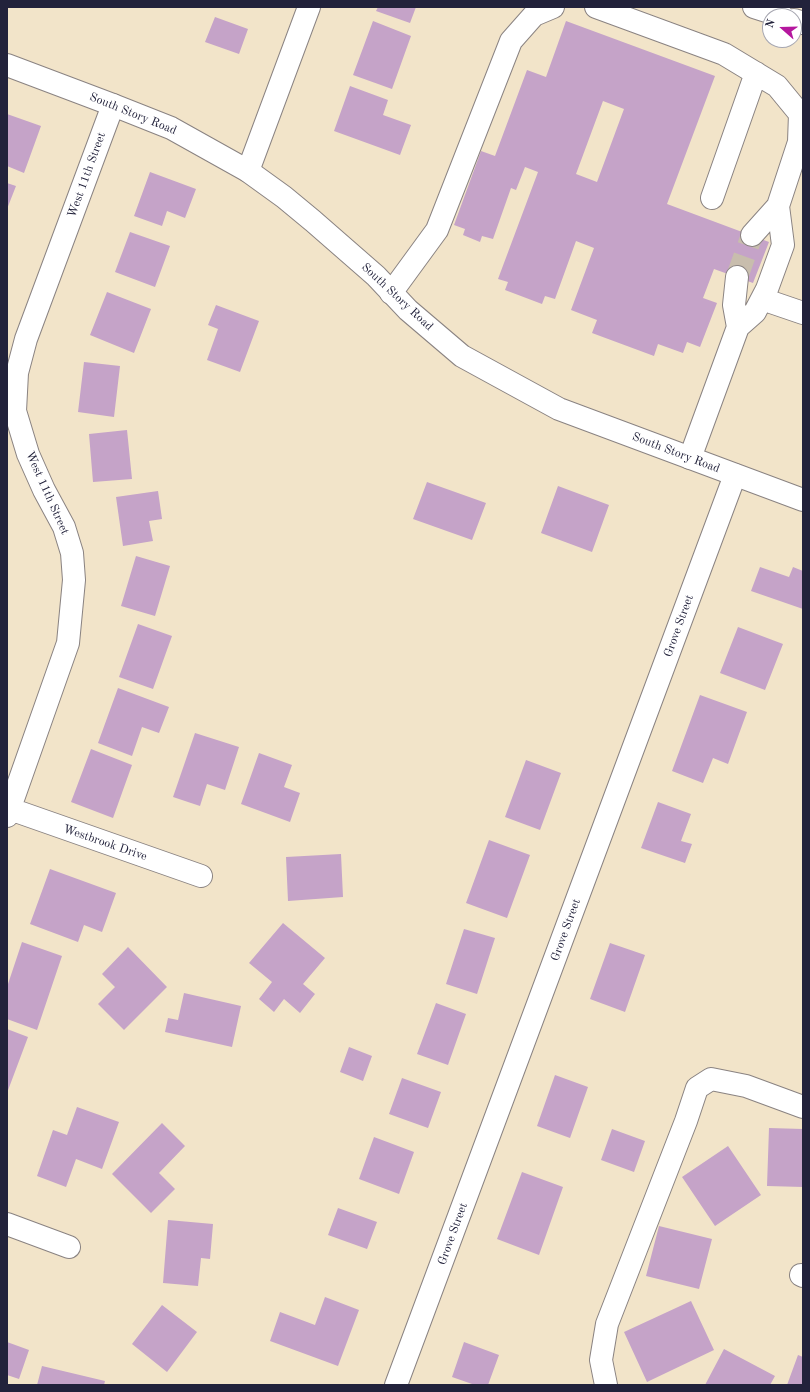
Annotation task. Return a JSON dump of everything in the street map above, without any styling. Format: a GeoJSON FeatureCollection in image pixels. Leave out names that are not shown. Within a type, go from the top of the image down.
{"type":"FeatureCollection","features":[{"type":"Feature","properties":{"kind":"street"},"geometry":{"type":"LineString","coordinates":[[248,171],[309,7]]}},
{"type":"Feature","properties":{"kind":"street"},"geometry":{"type":"LineString","coordinates":[[391,292],[437,230],[511,41],[534,15],[553,7]]}},
{"type":"Feature","properties":{"kind":"street"},"geometry":{"type":"LineString","coordinates":[[596,7],[724,54],[777,86],[802,114],[798,142],[778,206],[752,236]]}},
{"type":"Feature","properties":{"kind":"street","name":"South Story Road"},"geometry":{"type":"LineString","coordinates":[[7,65],[171,128],[248,171],[301,211],[376,276],[408,310],[462,356],[559,409],[803,500]]}},
{"type":"Feature","properties":{"kind":"street"},"geometry":{"type":"LineString","coordinates":[[712,198],[756,73]]}},
{"type":"Feature","properties":{"kind":"street","name":"West 11th Street"},"geometry":{"type":"LineString","coordinates":[[8,813],[68,643],[74,580],[72,553],[64,527],[44,490],[11,418],[17,372],[26,339],[113,105]]}},
{"type":"Feature","properties":{"kind":"street"},"geometry":{"type":"LineString","coordinates":[[690,458],[738,327],[755,312],[767,289],[783,245],[778,206]]}},
{"type":"Feature","properties":{"kind":"street"},"geometry":{"type":"LineString","coordinates":[[737,277],[734,305],[738,327]]}},
{"type":"Feature","properties":{"kind":"street"},"geometry":{"type":"LineString","coordinates":[[762,299],[803,313]]}},
{"type":"Feature","properties":{"kind":"street","name":"Grove Street"},"geometry":{"type":"LineString","coordinates":[[396,1385],[735,475]]}},
{"type":"Feature","properties":{"kind":"street","name":"Westbrook Drive"},"geometry":{"type":"LineString","coordinates":[[8,813],[201,876]]}},
{"type":"Feature","properties":{"kind":"street"},"geometry":{"type":"LineString","coordinates":[[606,1385],[602,1360],[608,1324],[686,1121],[697,1088],[712,1079],[746,1086],[803,1107]]}},
{"type":"Feature","properties":{"kind":"street"},"geometry":{"type":"LineString","coordinates":[[7,1224],[69,1247]]}},
{"type":"Feature","properties":{"kind":"building"},"geometry":{"type":"Polygon","coordinates":[[[378,7],[416,7],[410,23],[376,11],[378,7]]]}},
{"type":"Feature","properties":{"kind":"building"},"geometry":{"type":"Polygon","coordinates":[[[215,17],[248,29],[239,54],[205,42],[215,17]]]}},
{"type":"Feature","properties":{"kind":"building"},"geometry":{"type":"Polygon","coordinates":[[[373,21],[411,36],[392,89],[353,75],[373,21]]]}},
{"type":"Feature","properties":{"kind":"building"},"geometry":{"type":"Polygon","coordinates":[[[566,21],[715,76],[667,204],[769,242],[753,283],[714,269],[703,298],[717,303],[700,347],[687,342],[683,353],[658,344],[654,356],[592,333],[597,320],[571,310],[594,248],[576,241],[555,299],[545,296],[542,304],[505,290],[508,282],[498,279],[538,172],[525,167],[516,190],[511,188],[493,239],[482,236],[480,242],[463,235],[465,229],[454,225],[481,151],[495,156],[527,70],[546,77],[566,21]],[[603,101],[576,174],[597,182],[624,109],[603,101]]]}},
{"type":"Feature","properties":{"kind":"building"},"geometry":{"type":"Polygon","coordinates":[[[350,86],[388,100],[383,115],[411,125],[400,155],[334,131],[350,86]]]}},
{"type":"Feature","properties":{"kind":"building"},"geometry":{"type":"Polygon","coordinates":[[[7,114],[41,126],[24,173],[7,166],[7,114]]]}},
{"type":"Feature","properties":{"kind":"building"},"geometry":{"type":"Polygon","coordinates":[[[150,172],[196,189],[185,218],[167,211],[162,226],[134,216],[150,172]]]}},
{"type":"Feature","properties":{"kind":"building"},"geometry":{"type":"Polygon","coordinates":[[[7,183],[16,186],[7,209],[7,183]]]}},
{"type":"Feature","properties":{"kind":"building"},"geometry":{"type":"Polygon","coordinates":[[[130,232],[170,246],[155,287],[115,272],[130,232]]]}},
{"type":"Feature","properties":{"kind":"building"},"geometry":{"type":"Polygon","coordinates":[[[107,292],[151,309],[134,353],[90,335],[107,292]]]}},
{"type":"Feature","properties":{"kind":"building"},"geometry":{"type":"Polygon","coordinates":[[[216,305],[259,321],[240,372],[207,360],[218,329],[208,325],[216,305]]]}},
{"type":"Feature","properties":{"kind":"building"},"geometry":{"type":"Polygon","coordinates":[[[84,362],[120,366],[114,417],[78,412],[84,362]]]}},
{"type":"Feature","properties":{"kind":"building"},"geometry":{"type":"Polygon","coordinates":[[[127,430],[132,479],[93,482],[89,434],[127,430]]]}},
{"type":"Feature","properties":{"kind":"building"},"geometry":{"type":"Polygon","coordinates":[[[427,482],[486,503],[472,540],[413,519],[427,482]]]}},
{"type":"Feature","properties":{"kind":"building"},"geometry":{"type":"Polygon","coordinates":[[[558,486],[609,505],[592,552],[541,533],[558,486]]]}},
{"type":"Feature","properties":{"kind":"building"},"geometry":{"type":"Polygon","coordinates":[[[158,491],[162,519],[149,521],[153,541],[123,546],[116,497],[158,491]]]}},
{"type":"Feature","properties":{"kind":"building"},"geometry":{"type":"Polygon","coordinates":[[[136,556],[170,566],[155,616],[121,606],[136,556]]]}},
{"type":"Feature","properties":{"kind":"building"},"geometry":{"type":"Polygon","coordinates":[[[760,567],[789,577],[793,567],[803,571],[803,609],[751,591],[760,567]]]}},
{"type":"Feature","properties":{"kind":"building"},"geometry":{"type":"Polygon","coordinates":[[[138,624],[172,636],[153,689],[119,677],[138,624]]]}},
{"type":"Feature","properties":{"kind":"building"},"geometry":{"type":"Polygon","coordinates":[[[738,627],[783,644],[765,690],[720,673],[738,627]]]}},
{"type":"Feature","properties":{"kind":"building"},"geometry":{"type":"Polygon","coordinates":[[[118,688],[169,707],[159,733],[142,727],[132,756],[98,743],[118,688]]]}},
{"type":"Feature","properties":{"kind":"building"},"geometry":{"type":"Polygon","coordinates":[[[700,695],[747,712],[728,764],[713,758],[703,783],[672,771],[700,695]]]}},
{"type":"Feature","properties":{"kind":"building"},"geometry":{"type":"Polygon","coordinates":[[[195,733],[239,747],[225,790],[207,784],[200,806],[173,797],[195,733]]]}},
{"type":"Feature","properties":{"kind":"building"},"geometry":{"type":"Polygon","coordinates":[[[91,749],[132,765],[113,818],[71,802],[91,749]]]}},
{"type":"Feature","properties":{"kind":"building"},"geometry":{"type":"Polygon","coordinates":[[[259,753],[292,765],[284,787],[300,793],[290,822],[241,804],[259,753]]]}},
{"type":"Feature","properties":{"kind":"building"},"geometry":{"type":"Polygon","coordinates":[[[526,760],[561,773],[540,830],[505,817],[526,760]]]}},
{"type":"Feature","properties":{"kind":"building"},"geometry":{"type":"Polygon","coordinates":[[[658,802],[691,814],[681,841],[692,844],[685,863],[641,848],[658,802]]]}},
{"type":"Feature","properties":{"kind":"building"},"geometry":{"type":"Polygon","coordinates":[[[489,840],[530,855],[507,918],[466,903],[489,840]]]}},
{"type":"Feature","properties":{"kind":"building"},"geometry":{"type":"Polygon","coordinates":[[[341,854],[343,897],[288,901],[286,857],[341,854]]]}},
{"type":"Feature","properties":{"kind":"building"},"geometry":{"type":"Polygon","coordinates":[[[50,869],[116,893],[102,932],[84,925],[78,942],[30,924],[50,869]]]}},
{"type":"Feature","properties":{"kind":"building"},"geometry":{"type":"Polygon","coordinates":[[[283,923],[325,958],[303,984],[315,994],[300,1013],[284,999],[274,1012],[259,999],[272,982],[249,963],[283,923]]]}},
{"type":"Feature","properties":{"kind":"building"},"geometry":{"type":"Polygon","coordinates":[[[464,929],[495,938],[477,994],[446,984],[464,929]]]}},
{"type":"Feature","properties":{"kind":"building"},"geometry":{"type":"Polygon","coordinates":[[[22,942],[62,956],[37,1030],[7,1019],[7,987],[22,942]]]}},
{"type":"Feature","properties":{"kind":"building"},"geometry":{"type":"Polygon","coordinates":[[[610,943],[645,955],[625,1012],[590,999],[610,943]]]}},
{"type":"Feature","properties":{"kind":"building"},"geometry":{"type":"Polygon","coordinates":[[[128,947],[167,987],[124,1030],[98,1004],[115,987],[102,974],[128,947]]]}},
{"type":"Feature","properties":{"kind":"building"},"geometry":{"type":"Polygon","coordinates":[[[184,993],[241,1006],[232,1047],[165,1032],[168,1018],[178,1020],[184,993]]]}},
{"type":"Feature","properties":{"kind":"building"},"geometry":{"type":"Polygon","coordinates":[[[436,1003],[466,1014],[448,1065],[417,1054],[436,1003]]]}},
{"type":"Feature","properties":{"kind":"building"},"geometry":{"type":"Polygon","coordinates":[[[7,1029],[28,1037],[7,1093],[7,1029]]]}},
{"type":"Feature","properties":{"kind":"building"},"geometry":{"type":"Polygon","coordinates":[[[349,1047],[372,1056],[363,1081],[340,1072],[349,1047]]]}},
{"type":"Feature","properties":{"kind":"building"},"geometry":{"type":"Polygon","coordinates":[[[555,1075],[588,1087],[570,1138],[537,1126],[555,1075]]]}},
{"type":"Feature","properties":{"kind":"building"},"geometry":{"type":"Polygon","coordinates":[[[402,1078],[441,1092],[428,1128],[389,1114],[402,1078]]]}},
{"type":"Feature","properties":{"kind":"building"},"geometry":{"type":"Polygon","coordinates":[[[77,1107],[119,1122],[102,1169],[76,1159],[66,1187],[37,1176],[53,1130],[67,1135],[77,1107]]]}},
{"type":"Feature","properties":{"kind":"building"},"geometry":{"type":"Polygon","coordinates":[[[162,1123],[185,1146],[159,1173],[175,1189],[151,1213],[112,1174],[162,1123]]]}},
{"type":"Feature","properties":{"kind":"building"},"geometry":{"type":"Polygon","coordinates":[[[769,1128],[803,1129],[803,1187],[767,1186],[769,1128]]]}},
{"type":"Feature","properties":{"kind":"building"},"geometry":{"type":"Polygon","coordinates":[[[612,1129],[645,1141],[634,1172],[601,1160],[612,1129]]]}},
{"type":"Feature","properties":{"kind":"building"},"geometry":{"type":"Polygon","coordinates":[[[374,1137],[414,1152],[399,1194],[359,1179],[374,1137]]]}},
{"type":"Feature","properties":{"kind":"building"},"geometry":{"type":"Polygon","coordinates":[[[728,1146],[761,1195],[715,1226],[682,1177],[728,1146]]]}},
{"type":"Feature","properties":{"kind":"building"},"geometry":{"type":"Polygon","coordinates":[[[522,1172],[563,1187],[539,1255],[497,1239],[522,1172]]]}},
{"type":"Feature","properties":{"kind":"building"},"geometry":{"type":"Polygon","coordinates":[[[338,1208],[377,1222],[367,1249],[328,1235],[338,1208]]]}},
{"type":"Feature","properties":{"kind":"building"},"geometry":{"type":"Polygon","coordinates":[[[168,1220],[213,1224],[210,1259],[201,1258],[198,1286],[163,1283],[168,1220]]]}},
{"type":"Feature","properties":{"kind":"building"},"geometry":{"type":"Polygon","coordinates":[[[659,1226],[712,1239],[699,1289],[646,1276],[659,1226]]]}},
{"type":"Feature","properties":{"kind":"building"},"geometry":{"type":"Polygon","coordinates":[[[325,1297],[359,1310],[338,1366],[270,1341],[280,1312],[315,1325],[325,1297]]]}},
{"type":"Feature","properties":{"kind":"building"},"geometry":{"type":"Polygon","coordinates":[[[691,1301],[714,1350],[647,1382],[624,1332],[691,1301]]]}},
{"type":"Feature","properties":{"kind":"building"},"geometry":{"type":"Polygon","coordinates":[[[162,1305],[197,1332],[167,1372],[132,1344],[162,1305]]]}},
{"type":"Feature","properties":{"kind":"building"},"geometry":{"type":"Polygon","coordinates":[[[7,1342],[29,1350],[19,1379],[7,1375],[7,1342]]]}},
{"type":"Feature","properties":{"kind":"building"},"geometry":{"type":"Polygon","coordinates":[[[464,1342],[499,1355],[488,1385],[475,1385],[452,1377],[464,1342]]]}},
{"type":"Feature","properties":{"kind":"building"},"geometry":{"type":"Polygon","coordinates":[[[724,1349],[775,1376],[770,1385],[705,1385],[724,1349]]]}},
{"type":"Feature","properties":{"kind":"building"},"geometry":{"type":"Polygon","coordinates":[[[798,1355],[803,1357],[803,1385],[787,1385],[798,1355]]]}},
{"type":"Feature","properties":{"kind":"building"},"geometry":{"type":"Polygon","coordinates":[[[42,1366],[105,1381],[104,1385],[37,1385],[42,1366]]]}},
{"type":"Feature","properties":{"kind":"tunnel"},"geometry":{"type":"LineString","coordinates":[[737,277],[752,235]]}}]}
